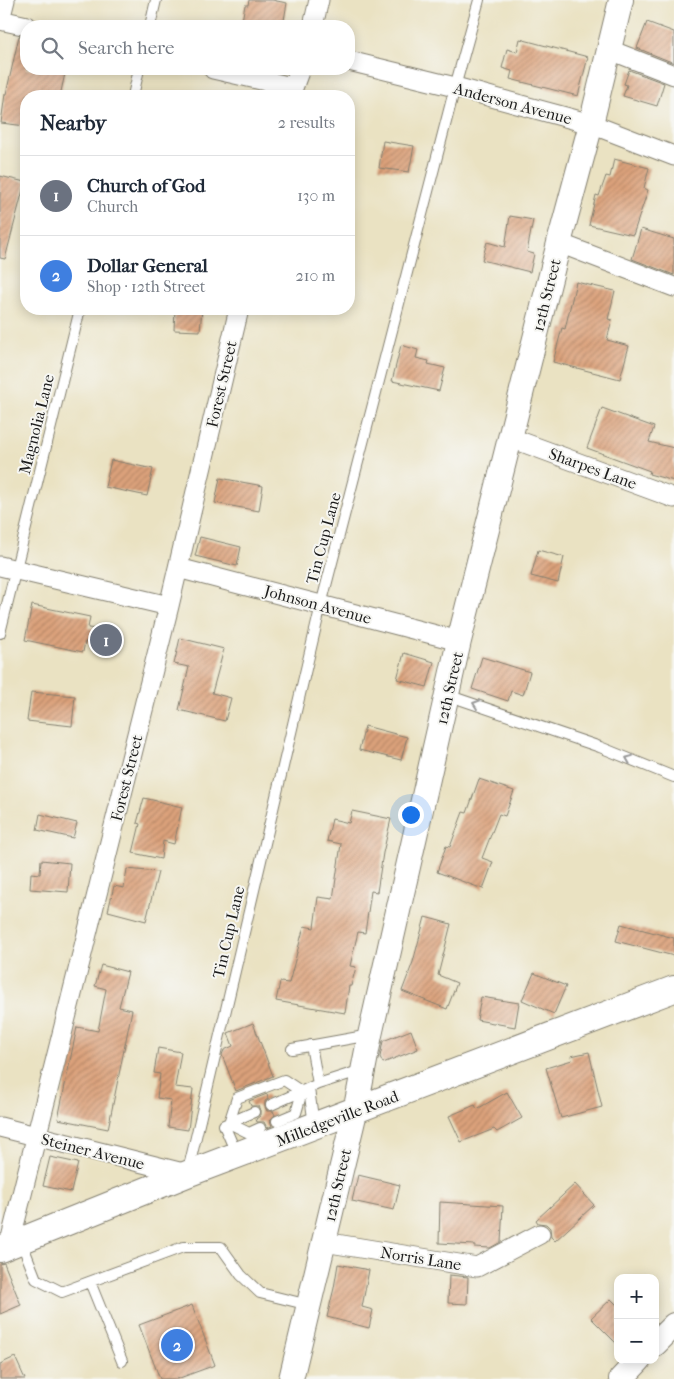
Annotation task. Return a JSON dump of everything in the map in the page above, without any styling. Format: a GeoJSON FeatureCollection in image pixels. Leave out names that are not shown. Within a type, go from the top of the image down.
{"type":"FeatureCollection","features":[{"type":"Feature","properties":{"kind":"main road","name":"Milledgeville Road"},"geometry":{"type":"LineString","coordinates":[[10,1246],[187,1174],[355,1112],[674,989]]}},
{"type":"Feature","properties":{"kind":"street"},"geometry":{"type":"LineString","coordinates":[[5,0],[0,20],[20,24]]}},
{"type":"Feature","properties":{"kind":"street"},"geometry":{"type":"LineString","coordinates":[[314,20],[319,0]]}},
{"type":"Feature","properties":{"kind":"street","name":"12th Street"},"geometry":{"type":"LineString","coordinates":[[291,1379],[355,1112],[370,1034],[459,641],[559,243],[610,50],[621,0]]}},
{"type":"Feature","properties":{"kind":"street"},"geometry":{"type":"LineString","coordinates":[[610,50],[674,76]]}},
{"type":"Feature","properties":{"kind":"street","name":"Anderson Avenue"},"geometry":{"type":"LineString","coordinates":[[355,62],[591,124],[674,156]]}},
{"type":"Feature","properties":{"kind":"street"},"geometry":{"type":"LineString","coordinates":[[233,75],[284,90]]}},
{"type":"Feature","properties":{"kind":"street"},"geometry":{"type":"LineString","coordinates":[[292,90],[298,75]]}},
{"type":"Feature","properties":{"kind":"street"},"geometry":{"type":"LineString","coordinates":[[559,243],[674,287]]}},
{"type":"Feature","properties":{"kind":"street","name":"Forest Street"},"geometry":{"type":"LineString","coordinates":[[10,1246],[169,606],[238,315]]}},
{"type":"Feature","properties":{"kind":"street","name":"Sharpes Lane"},"geometry":{"type":"LineString","coordinates":[[511,438],[674,498]]}},
{"type":"Feature","properties":{"kind":"street"},"geometry":{"type":"LineString","coordinates":[[8,567],[169,606]]}},
{"type":"Feature","properties":{"kind":"street","name":"Johnson Avenue"},"geometry":{"type":"LineString","coordinates":[[178,568],[459,641]]}},
{"type":"Feature","properties":{"kind":"street","name":"Steiner Avenue"},"geometry":{"type":"LineString","coordinates":[[0,1127],[187,1174]]}},
{"type":"Feature","properties":{"kind":"street","name":"Norris Lane"},"geometry":{"type":"LineString","coordinates":[[324,1242],[478,1267],[540,1234]]}},
{"type":"Feature","properties":{"kind":"street"},"geometry":{"type":"LineString","coordinates":[[659,1340],[674,1325]]}},
{"type":"Feature","properties":{"kind":"street"},"geometry":{"type":"LineString","coordinates":[[621,1379],[635,1364]]}},
{"type":"Feature","properties":{"kind":"lane"},"geometry":{"type":"LineString","coordinates":[[151,20],[156,0]]}},
{"type":"Feature","properties":{"kind":"lane","name":"Tin Cup Lane"},"geometry":{"type":"LineString","coordinates":[[187,1174],[321,605],[479,0]]}},
{"type":"Feature","properties":{"kind":"lane"},"geometry":{"type":"LineString","coordinates":[[134,90],[137,75]]}},
{"type":"Feature","properties":{"kind":"lane","name":"Magnolia Lane"},"geometry":{"type":"LineString","coordinates":[[0,633],[8,567],[78,315]]}},
{"type":"Feature","properties":{"kind":"lane"},"geometry":{"type":"LineString","coordinates":[[447,694],[600,748],[674,777]]}},
{"type":"Feature","properties":{"kind":"lane"},"geometry":{"type":"LineString","coordinates":[[292,1049],[370,1034]]}},
{"type":"Feature","properties":{"kind":"lane"},"geometry":{"type":"LineString","coordinates":[[312,1045],[310,1088],[314,1127]]}},
{"type":"Feature","properties":{"kind":"lane"},"geometry":{"type":"LineString","coordinates":[[271,1105],[310,1088],[363,1070]]}},
{"type":"Feature","properties":{"kind":"lane"},"geometry":{"type":"LineString","coordinates":[[229,1123],[237,1098],[284,1080],[310,1088]]}},
{"type":"Feature","properties":{"kind":"lane"},"geometry":{"type":"LineString","coordinates":[[277,1121],[296,1113],[310,1088]]}},
{"type":"Feature","properties":{"kind":"lane"},"geometry":{"type":"LineString","coordinates":[[237,1156],[224,1125],[254,1112]]}},
{"type":"Feature","properties":{"kind":"lane"},"geometry":{"type":"LineString","coordinates":[[229,1123],[249,1133],[260,1128]]}},
{"type":"Feature","properties":{"kind":"lane"},"geometry":{"type":"LineString","coordinates":[[10,1246],[36,1280],[62,1292],[183,1247],[221,1247],[241,1275],[260,1293],[309,1305]]}},
{"type":"Feature","properties":{"kind":"lane"},"geometry":{"type":"LineString","coordinates":[[90,1282],[122,1361]]}},
{"type":"Feature","properties":{"kind":"building"},"geometry":{"type":"Polygon","coordinates":[[[249,0],[272,0],[287,3],[284,20],[242,20],[245,5],[248,5],[249,0]]]}},
{"type":"Feature","properties":{"kind":"building"},"geometry":{"type":"Polygon","coordinates":[[[647,22],[674,32],[674,63],[637,48],[647,22]]]}},
{"type":"Feature","properties":{"kind":"building"},"geometry":{"type":"Polygon","coordinates":[[[19,36],[20,75],[65,75],[61,90],[20,90],[20,125],[1,123],[19,36]]]}},
{"type":"Feature","properties":{"kind":"building"},"geometry":{"type":"Polygon","coordinates":[[[520,39],[588,57],[578,96],[510,79],[512,71],[502,68],[507,49],[517,52],[520,39]]]}},
{"type":"Feature","properties":{"kind":"building"},"geometry":{"type":"Polygon","coordinates":[[[629,70],[664,83],[657,106],[623,96],[627,85],[624,84],[629,70]]]}},
{"type":"Feature","properties":{"kind":"building"},"geometry":{"type":"Polygon","coordinates":[[[383,141],[414,146],[409,172],[379,168],[383,141]]]}},
{"type":"Feature","properties":{"kind":"building"},"geometry":{"type":"Polygon","coordinates":[[[614,159],[649,168],[644,188],[648,190],[633,235],[589,225],[596,195],[599,196],[606,176],[610,177],[614,159]]]}},
{"type":"Feature","properties":{"kind":"building"},"geometry":{"type":"Polygon","coordinates":[[[0,176],[20,181],[20,201],[5,259],[0,258],[0,176]]]}},
{"type":"Feature","properties":{"kind":"building"},"geometry":{"type":"Polygon","coordinates":[[[510,216],[533,220],[527,252],[534,254],[530,272],[482,260],[487,242],[505,247],[510,216]]]}},
{"type":"Feature","properties":{"kind":"building"},"geometry":{"type":"Polygon","coordinates":[[[641,229],[674,239],[674,275],[632,259],[641,229]]]}},
{"type":"Feature","properties":{"kind":"building"},"geometry":{"type":"Polygon","coordinates":[[[576,282],[615,291],[608,319],[612,320],[607,340],[629,346],[620,379],[553,362],[562,328],[565,329],[576,282]]]}},
{"type":"Feature","properties":{"kind":"building"},"geometry":{"type":"Polygon","coordinates":[[[175,315],[201,315],[200,331],[174,330],[175,315]]]}},
{"type":"Feature","properties":{"kind":"building"},"geometry":{"type":"Polygon","coordinates":[[[401,345],[418,350],[416,358],[429,361],[428,364],[445,368],[439,391],[392,381],[401,345]]]}},
{"type":"Feature","properties":{"kind":"building"},"geometry":{"type":"Polygon","coordinates":[[[602,408],[654,427],[649,442],[674,448],[674,481],[649,474],[650,471],[587,448],[602,408]]]}},
{"type":"Feature","properties":{"kind":"building"},"geometry":{"type":"Polygon","coordinates":[[[111,460],[153,469],[147,496],[105,487],[111,460]]]}},
{"type":"Feature","properties":{"kind":"building"},"geometry":{"type":"Polygon","coordinates":[[[220,478],[263,486],[259,511],[215,503],[220,478]]]}},
{"type":"Feature","properties":{"kind":"building"},"geometry":{"type":"Polygon","coordinates":[[[200,537],[241,547],[237,566],[195,556],[200,537]]]}},
{"type":"Feature","properties":{"kind":"building"},"geometry":{"type":"Polygon","coordinates":[[[538,550],[564,557],[558,583],[531,576],[538,550]]]}},
{"type":"Feature","properties":{"kind":"building"},"geometry":{"type":"Polygon","coordinates":[[[32,605],[90,617],[88,628],[96,629],[93,643],[85,642],[83,652],[25,640],[32,605]]]}},
{"type":"Feature","properties":{"kind":"building"},"geometry":{"type":"Polygon","coordinates":[[[180,638],[224,649],[212,693],[231,698],[225,721],[179,710],[189,667],[174,664],[180,638]]]}},
{"type":"Feature","properties":{"kind":"building"},"geometry":{"type":"Polygon","coordinates":[[[404,653],[434,662],[427,687],[397,679],[404,653]]]}},
{"type":"Feature","properties":{"kind":"building"},"geometry":{"type":"Polygon","coordinates":[[[482,657],[530,672],[523,695],[511,691],[508,701],[472,689],[482,657]]]}},
{"type":"Feature","properties":{"kind":"building"},"geometry":{"type":"Polygon","coordinates":[[[31,692],[75,696],[72,726],[27,721],[31,692]]]}},
{"type":"Feature","properties":{"kind":"building"},"geometry":{"type":"Polygon","coordinates":[[[365,726],[407,737],[401,760],[359,750],[365,726]]]}},
{"type":"Feature","properties":{"kind":"building"},"geometry":{"type":"Polygon","coordinates":[[[479,779],[514,791],[505,816],[499,814],[482,858],[493,862],[483,889],[437,872],[446,846],[450,847],[463,812],[467,813],[479,779]]]}},
{"type":"Feature","properties":{"kind":"building"},"geometry":{"type":"Polygon","coordinates":[[[144,798],[182,807],[174,844],[163,841],[161,859],[133,853],[140,824],[137,823],[144,798]]]}},
{"type":"Feature","properties":{"kind":"building"},"geometry":{"type":"Polygon","coordinates":[[[352,811],[391,819],[377,892],[371,891],[365,933],[358,932],[350,966],[356,967],[351,986],[349,986],[345,1013],[276,1001],[280,982],[289,983],[304,926],[314,928],[318,897],[333,899],[341,844],[327,841],[332,819],[349,823],[352,811]]]}},
{"type":"Feature","properties":{"kind":"building"},"geometry":{"type":"Polygon","coordinates":[[[40,814],[77,823],[73,838],[37,830],[40,814]]]}},
{"type":"Feature","properties":{"kind":"building"},"geometry":{"type":"Polygon","coordinates":[[[41,860],[70,863],[68,892],[30,889],[31,873],[40,874],[41,860]]]}},
{"type":"Feature","properties":{"kind":"building"},"geometry":{"type":"Polygon","coordinates":[[[127,869],[158,872],[146,921],[108,911],[114,886],[124,888],[127,869]]]}},
{"type":"Feature","properties":{"kind":"building"},"geometry":{"type":"Polygon","coordinates":[[[425,917],[451,924],[438,975],[457,983],[447,1009],[402,991],[413,962],[425,917]]]}},
{"type":"Feature","properties":{"kind":"building"},"geometry":{"type":"Polygon","coordinates":[[[621,924],[674,938],[674,956],[616,941],[621,924]]]}},
{"type":"Feature","properties":{"kind":"building"},"geometry":{"type":"Polygon","coordinates":[[[101,965],[128,972],[119,1007],[132,1010],[108,1129],[58,1119],[77,1027],[98,1031],[106,989],[95,986],[101,965]]]}},
{"type":"Feature","properties":{"kind":"building"},"geometry":{"type":"Polygon","coordinates":[[[534,973],[566,986],[554,1014],[522,1000],[534,973]]]}},
{"type":"Feature","properties":{"kind":"building"},"geometry":{"type":"Polygon","coordinates":[[[481,997],[519,1003],[515,1027],[477,1020],[481,997]]]}},
{"type":"Feature","properties":{"kind":"building"},"geometry":{"type":"Polygon","coordinates":[[[253,1023],[273,1076],[236,1091],[222,1055],[224,1050],[233,1046],[228,1033],[253,1023]]]}},
{"type":"Feature","properties":{"kind":"building"},"geometry":{"type":"Polygon","coordinates":[[[411,1030],[418,1049],[383,1063],[380,1057],[383,1041],[411,1030]]]}},
{"type":"Feature","properties":{"kind":"building"},"geometry":{"type":"Polygon","coordinates":[[[158,1048],[181,1052],[175,1087],[193,1089],[188,1130],[168,1127],[171,1100],[157,1098],[160,1074],[154,1073],[158,1048]]]}},
{"type":"Feature","properties":{"kind":"building"},"geometry":{"type":"Polygon","coordinates":[[[589,1052],[602,1107],[561,1118],[546,1068],[572,1060],[571,1056],[589,1052]]]}},
{"type":"Feature","properties":{"kind":"building"},"geometry":{"type":"Polygon","coordinates":[[[507,1092],[522,1118],[497,1132],[494,1129],[461,1142],[449,1116],[475,1105],[477,1109],[507,1092]]]}},
{"type":"Feature","properties":{"kind":"building"},"geometry":{"type":"Polygon","coordinates":[[[267,1094],[268,1099],[265,1101],[265,1107],[267,1111],[273,1111],[275,1115],[270,1120],[272,1126],[267,1128],[264,1122],[257,1122],[256,1119],[260,1116],[260,1110],[258,1106],[251,1106],[249,1101],[267,1094]]]}},
{"type":"Feature","properties":{"kind":"building"},"geometry":{"type":"Polygon","coordinates":[[[50,1157],[78,1163],[71,1192],[43,1186],[50,1157]]]}},
{"type":"Feature","properties":{"kind":"building"},"geometry":{"type":"Polygon","coordinates":[[[358,1175],[400,1185],[394,1210],[352,1201],[358,1175]]]}},
{"type":"Feature","properties":{"kind":"building"},"geometry":{"type":"Polygon","coordinates":[[[575,1184],[594,1205],[555,1241],[551,1237],[550,1228],[546,1224],[538,1223],[536,1220],[575,1184]]]}},
{"type":"Feature","properties":{"kind":"building"},"geometry":{"type":"Polygon","coordinates":[[[440,1202],[503,1206],[501,1242],[490,1248],[439,1243],[440,1202]]]}},
{"type":"Feature","properties":{"kind":"building"},"geometry":{"type":"Polygon","coordinates":[[[4,1263],[21,1305],[0,1314],[0,1264],[4,1263]]]}},
{"type":"Feature","properties":{"kind":"building"},"geometry":{"type":"Polygon","coordinates":[[[338,1264],[369,1270],[362,1307],[373,1310],[369,1328],[327,1317],[338,1264]]]}},
{"type":"Feature","properties":{"kind":"building"},"geometry":{"type":"Polygon","coordinates":[[[449,1275],[468,1277],[467,1304],[448,1303],[449,1275]]]}},
{"type":"Feature","properties":{"kind":"building"},"geometry":{"type":"Polygon","coordinates":[[[611,1299],[614,1302],[614,1341],[591,1318],[611,1299]]]}},
{"type":"Feature","properties":{"kind":"building"},"geometry":{"type":"Polygon","coordinates":[[[192,1305],[215,1365],[177,1379],[160,1379],[139,1325],[192,1305]]]}},
{"type":"Feature","properties":{"kind":"building"},"geometry":{"type":"Polygon","coordinates":[[[15,1357],[25,1379],[0,1379],[0,1364],[15,1357]]]}},
{"type":"Feature","properties":{"kind":"place","name":"Church of God"},"geometry":{"type":"Point","coordinates":[106,640]}},
{"type":"Feature","properties":{"kind":"place","name":"Dollar General"},"geometry":{"type":"Point","coordinates":[177,1345]}}]}
